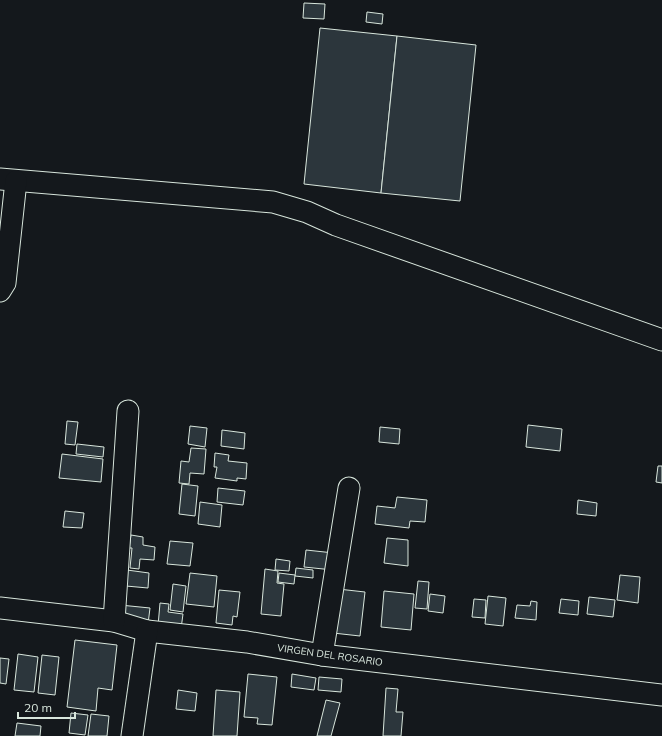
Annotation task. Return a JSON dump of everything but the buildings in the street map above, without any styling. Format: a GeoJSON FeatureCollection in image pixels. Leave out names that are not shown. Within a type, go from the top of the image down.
{"type":"FeatureCollection","features":[{"type":"Feature","properties":{"kind":"street"},"geometry":{"type":"LineString","coordinates":[[0,291],[5,283],[6,277],[8,180],[274,202],[662,340]]}},
{"type":"Feature","properties":{"kind":"street"},"geometry":{"type":"LineString","coordinates":[[114,621],[128,412]]}},
{"type":"Feature","properties":{"kind":"street"},"geometry":{"type":"LineString","coordinates":[[322,655],[349,488]]}},
{"type":"Feature","properties":{"kind":"street","name":"VIRGEN DEL ROSARIO"},"geometry":{"type":"LineString","coordinates":[[0,608],[114,621],[147,631],[247,642],[322,655],[662,695]]}},
{"type":"Feature","properties":{"kind":"street"},"geometry":{"type":"LineString","coordinates":[[132,736],[147,631]]}}]}
